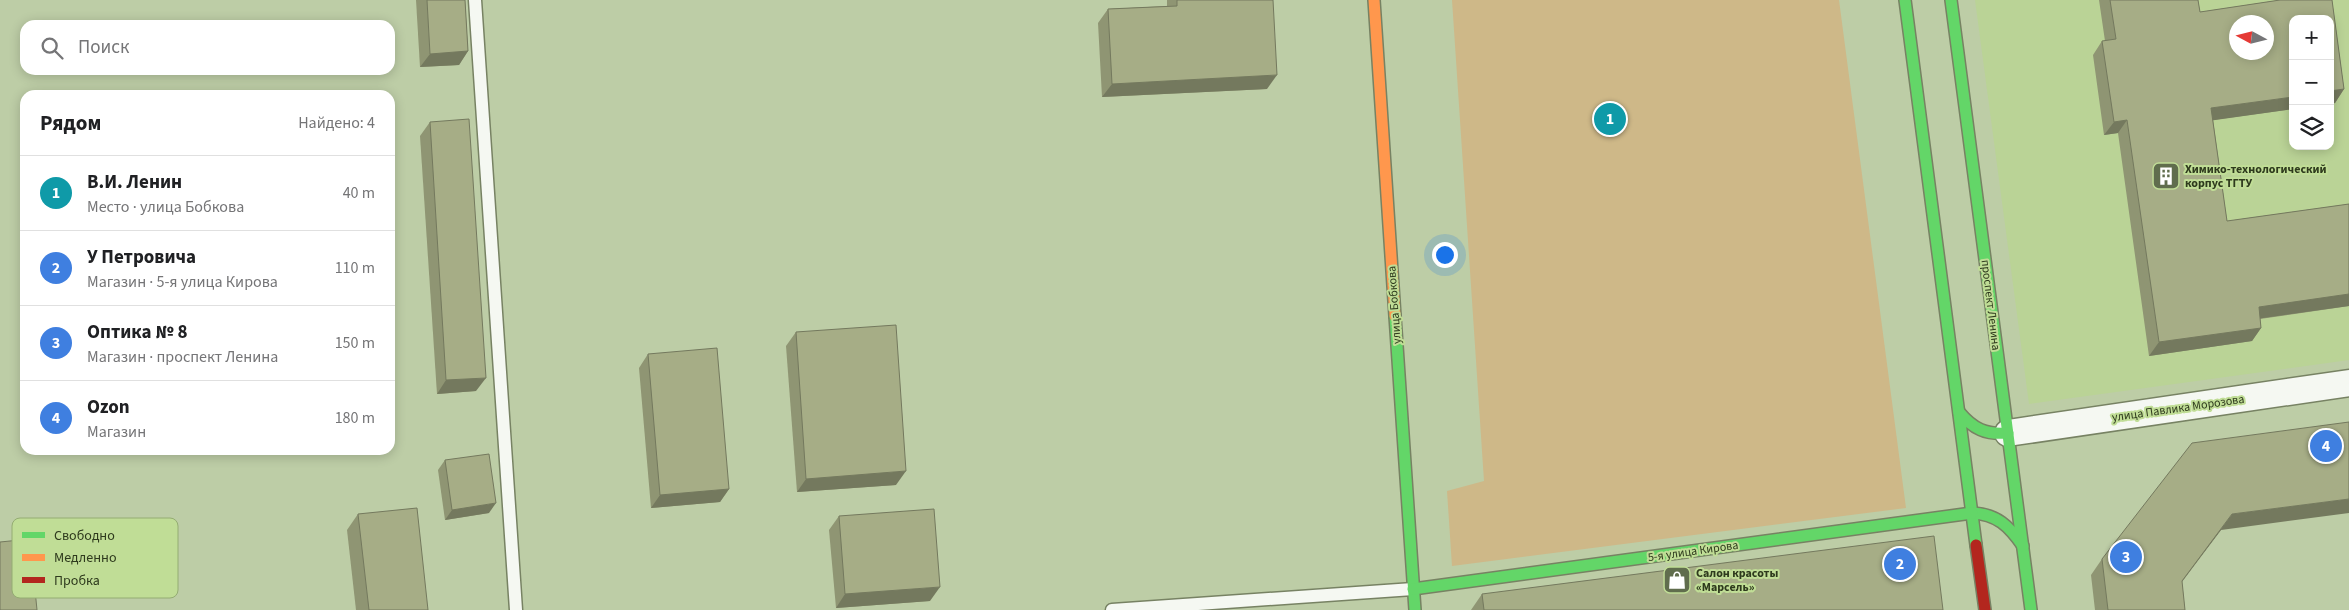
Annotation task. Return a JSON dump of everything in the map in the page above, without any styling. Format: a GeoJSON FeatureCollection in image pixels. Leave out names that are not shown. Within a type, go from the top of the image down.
{"type":"FeatureCollection","features":[{"type":"Feature","properties":{"kind":"main road","name":"улица Бобкова"},"geometry":{"type":"LineString","coordinates":[[1374,0],[1415,610]]}},
{"type":"Feature","properties":{"kind":"main road"},"geometry":{"type":"LineString","coordinates":[[1905,0],[1985,610]]}},
{"type":"Feature","properties":{"kind":"main road","name":"проспект Ленина"},"geometry":{"type":"LineString","coordinates":[[1951,0],[2031,610]]}},
{"type":"Feature","properties":{"kind":"main road"},"geometry":{"type":"LineString","coordinates":[[1959,412],[1968,424],[1979,432],[1993,435],[2008,433]]}},
{"type":"Feature","properties":{"kind":"main road","name":"5-я улица Кирова"},"geometry":{"type":"LineString","coordinates":[[1414,589],[1972,513],[1986,513],[1999,518],[2011,528],[2023,546]]}},
{"type":"Feature","properties":{"kind":"street","name":"улица Павлика Морозова"},"geometry":{"type":"LineString","coordinates":[[2008,433],[2349,383]]}},
{"type":"Feature","properties":{"kind":"lane"},"geometry":{"type":"LineString","coordinates":[[474,0],[516,610]]}},
{"type":"Feature","properties":{"kind":"lane"},"geometry":{"type":"LineString","coordinates":[[1112,610],[1414,589]]}},
{"type":"Feature","properties":{"kind":"shaded area"},"geometry":{"type":"Polygon","coordinates":[[[1452,0],[1839,0],[1906,508],[1452,566],[1447,491],[1484,481],[1452,0]]]}},
{"type":"Feature","properties":{"kind":"shaded area"},"geometry":{"type":"Polygon","coordinates":[[[1975,0],[2349,0],[2349,360],[2029,404],[1975,0]]]}},
{"type":"Feature","properties":{"kind":"building"},"geometry":{"type":"Polygon","coordinates":[[[427,0],[465,0],[468,51],[430,54],[427,0]]]}},
{"type":"Feature","properties":{"kind":"building"},"geometry":{"type":"Polygon","coordinates":[[[1177,0],[1273,0],[1277,75],[1112,84],[1108,9],[1177,6],[1177,0]]]}},
{"type":"Feature","properties":{"kind":"building","name":"Химико-технологический корпус ТГТУ"},"geometry":{"type":"Polygon","coordinates":[[[2110,0],[2198,0],[2200,12],[2280,0],[2332,0],[2344,89],[2334,90],[2334,15],[2289,15],[2289,98],[2211,108],[2227,221],[2349,204],[2349,294],[2259,307],[2261,328],[2159,342],[2127,120],[2114,122],[2102,41],[2116,39],[2110,0]]]}},
{"type":"Feature","properties":{"kind":"building"},"geometry":{"type":"Polygon","coordinates":[[[469,119],[486,378],[446,380],[430,122],[469,119]]]}},
{"type":"Feature","properties":{"kind":"building"},"geometry":{"type":"Polygon","coordinates":[[[896,325],[906,471],[806,479],[796,332],[896,325]]]}},
{"type":"Feature","properties":{"kind":"building"},"geometry":{"type":"Polygon","coordinates":[[[717,348],[729,489],[660,495],[648,354],[717,348]]]}},
{"type":"Feature","properties":{"kind":"building"},"geometry":{"type":"Polygon","coordinates":[[[2349,422],[2349,499],[2232,514],[2182,581],[2185,610],[2108,610],[2102,559],[2192,443],[2349,422]]]}},
{"type":"Feature","properties":{"kind":"building"},"geometry":{"type":"Polygon","coordinates":[[[489,454],[496,503],[452,510],[445,460],[489,454]]]}},
{"type":"Feature","properties":{"kind":"building"},"geometry":{"type":"Polygon","coordinates":[[[417,508],[428,610],[369,610],[358,514],[417,508]]]}},
{"type":"Feature","properties":{"kind":"building"},"geometry":{"type":"Polygon","coordinates":[[[934,509],[940,587],[845,594],[839,516],[934,509]]]}},
{"type":"Feature","properties":{"kind":"building"},"geometry":{"type":"Polygon","coordinates":[[[1934,536],[1943,610],[1484,610],[1482,594],[1934,536]]]}},
{"type":"Feature","properties":{"kind":"building"},"geometry":{"type":"Polygon","coordinates":[[[12,541],[12,598],[36,598],[37,610],[0,610],[0,542],[12,541]]]}},
{"type":"Feature","properties":{"kind":"traffic: fast"},"geometry":{"type":"LineString","coordinates":[[1905,0],[1976,545]]}},
{"type":"Feature","properties":{"kind":"traffic: fast"},"geometry":{"type":"LineString","coordinates":[[1951,0],[2031,610]]}},
{"type":"Feature","properties":{"kind":"traffic: fast"},"geometry":{"type":"LineString","coordinates":[[1395,316],[1415,610]]}},
{"type":"Feature","properties":{"kind":"traffic: fast"},"geometry":{"type":"LineString","coordinates":[[1959,412],[1969,423],[1980,430],[1993,433],[2008,433]]}},
{"type":"Feature","properties":{"kind":"traffic: fast"},"geometry":{"type":"LineString","coordinates":[[1413,589],[1972,513]]}},
{"type":"Feature","properties":{"kind":"traffic: fast"},"geometry":{"type":"LineString","coordinates":[[1972,513],[1989,516],[2002,522],[2023,546]]}},
{"type":"Feature","properties":{"kind":"traffic: slow"},"geometry":{"type":"LineString","coordinates":[[1374,0],[1395,316]]}},
{"type":"Feature","properties":{"kind":"traffic: jam"},"geometry":{"type":"LineString","coordinates":[[1976,545],[1985,610]]}},
{"type":"Feature","properties":{"kind":"place","name":"В.И. Ленин"},"geometry":{"type":"Point","coordinates":[1610,119]}},
{"type":"Feature","properties":{"kind":"place","name":"Химико-технологический корпус ТГТУ"},"geometry":{"type":"Point","coordinates":[2166,176]}},
{"type":"Feature","properties":{"kind":"place","name":"Ozon"},"geometry":{"type":"Point","coordinates":[2326,446]}},
{"type":"Feature","properties":{"kind":"place","name":"Оптика № 8"},"geometry":{"type":"Point","coordinates":[2126,557]}},
{"type":"Feature","properties":{"kind":"place","name":"У Петровича"},"geometry":{"type":"Point","coordinates":[1900,564]}},
{"type":"Feature","properties":{"kind":"place","name":"Салон красоты «Марсель»"},"geometry":{"type":"Point","coordinates":[1677,580]}}]}
